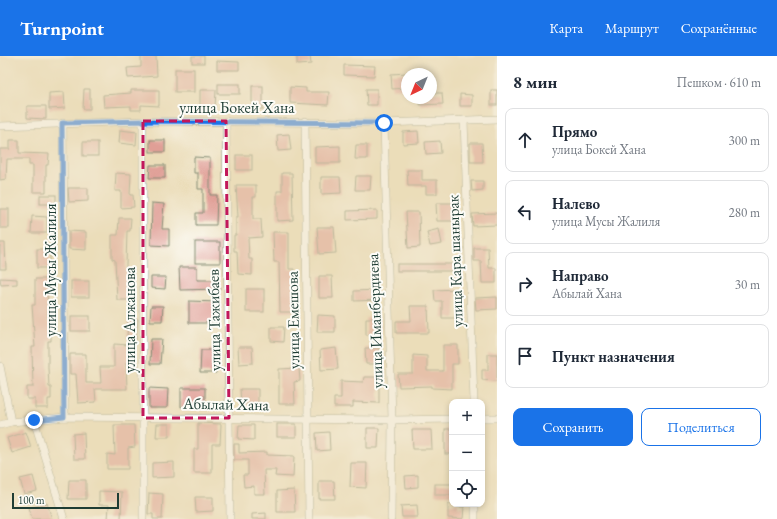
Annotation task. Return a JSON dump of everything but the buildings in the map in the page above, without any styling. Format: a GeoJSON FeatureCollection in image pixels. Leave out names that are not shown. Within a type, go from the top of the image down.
{"type":"FeatureCollection","features":[{"type":"Feature","properties":{"kind":"street","name":"улица Бокей Хана"},"geometry":{"type":"LineString","coordinates":[[0,126],[143,121],[305,121],[384,123],[497,119]]}},
{"type":"Feature","properties":{"kind":"street","name":"улица Кара шанырак"},"geometry":{"type":"LineString","coordinates":[[464,120],[474,399]]}},
{"type":"Feature","properties":{"kind":"street","name":"улица Алжанова"},"geometry":{"type":"LineString","coordinates":[[143,121],[143,519]]}},
{"type":"Feature","properties":{"kind":"street","name":"улица Тажибаев"},"geometry":{"type":"LineString","coordinates":[[226,121],[230,519]]}},
{"type":"Feature","properties":{"kind":"street","name":"улица Емешова"},"geometry":{"type":"LineString","coordinates":[[305,121],[309,519]]}},
{"type":"Feature","properties":{"kind":"street","name":"улица Мусы Жалиля"},"geometry":{"type":"LineString","coordinates":[[62,123],[64,417]]}},
{"type":"Feature","properties":{"kind":"street","name":"улица Иманбердиева"},"geometry":{"type":"LineString","coordinates":[[384,123],[392,420],[391,519]]}},
{"type":"Feature","properties":{"kind":"street"},"geometry":{"type":"LineString","coordinates":[[0,366],[11,422]]}},
{"type":"Feature","properties":{"kind":"street","name":"Абылай Хана"},"geometry":{"type":"LineString","coordinates":[[0,425],[11,422],[64,417],[308,420],[449,419]]}},
{"type":"Feature","properties":{"kind":"street"},"geometry":{"type":"LineString","coordinates":[[485,418],[497,418]]}},
{"type":"Feature","properties":{"kind":"street"},"geometry":{"type":"LineString","coordinates":[[34,420],[64,519]]}},
{"type":"Feature","properties":{"kind":"street"},"geometry":{"type":"LineString","coordinates":[[475,507],[476,519]]}},
{"type":"Feature","properties":{"kind":"highlighted area"},"geometry":{"type":"Polygon","coordinates":[[[143,121],[226,121],[229,418],[143,418],[143,121]]]}},
{"type":"Feature","properties":{"kind":"route"},"geometry":{"type":"LineString","coordinates":[[34,420],[64,417],[62,123],[143,121],[305,121],[384,123]]}}]}
